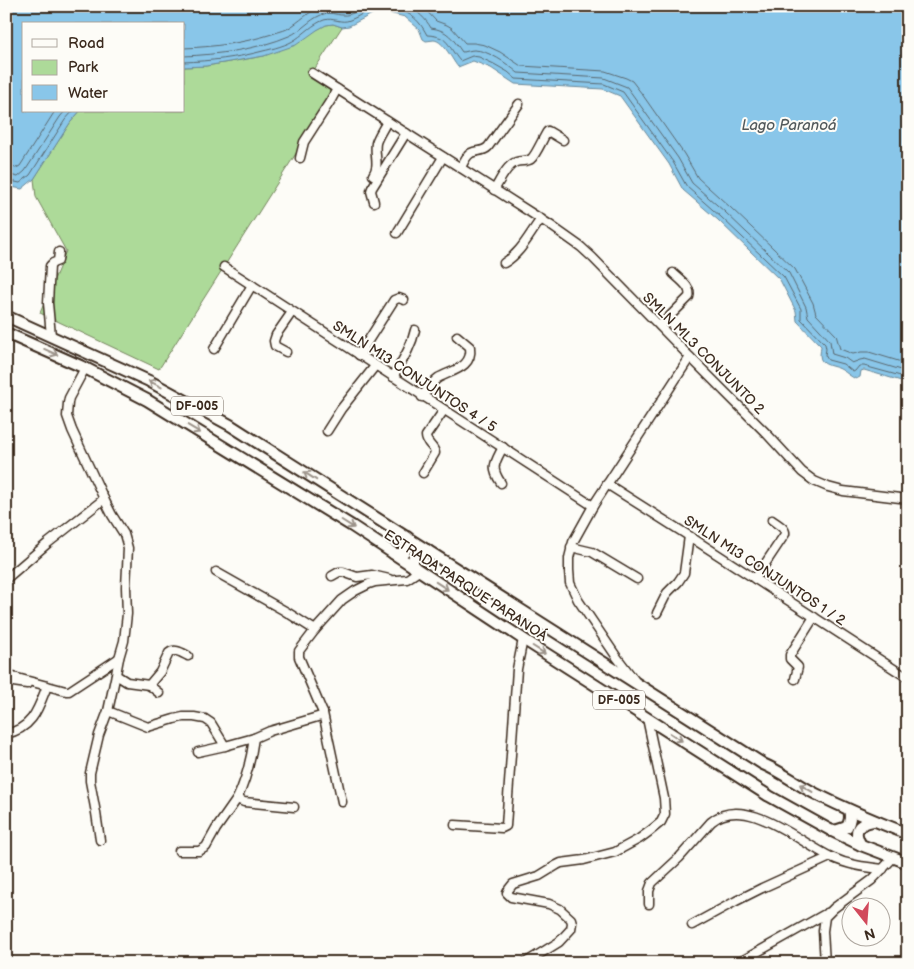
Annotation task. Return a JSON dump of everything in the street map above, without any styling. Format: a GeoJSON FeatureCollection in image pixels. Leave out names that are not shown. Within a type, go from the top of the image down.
{"type":"FeatureCollection","features":[{"type":"Feature","properties":{"kind":"main road","name":"ESTRADA PARQUE PARANOÁ"},"geometry":{"type":"LineString","coordinates":[[6,316],[115,364],[197,406],[238,430],[763,764],[815,794],[873,821],[908,834]]}},
{"type":"Feature","properties":{"kind":"main road","name":"ESTRADA PARQUE PARANOÁ"},"geometry":{"type":"LineString","coordinates":[[6,333],[85,368],[147,400],[352,526],[523,639],[769,796],[861,845],[908,863]]}},
{"type":"Feature","properties":{"kind":"main road"},"geometry":{"type":"LineString","coordinates":[[394,554],[401,554],[405,551],[406,537]]}},
{"type":"Feature","properties":{"kind":"main road"},"geometry":{"type":"LineString","coordinates":[[417,569],[413,560],[414,556],[418,552],[426,550]]}},
{"type":"Feature","properties":{"kind":"main road"},"geometry":{"type":"LineString","coordinates":[[832,831],[847,827],[850,821],[849,810]]}},
{"type":"Feature","properties":{"kind":"main road"},"geometry":{"type":"LineString","coordinates":[[861,845],[856,832],[864,823],[873,821]]}},
{"type":"Feature","properties":{"kind":"street","name":"SMLN ML3 CONJUNTO 2"},"geometry":{"type":"LineString","coordinates":[[312,73],[550,225],[581,247],[767,434],[802,472],[814,481],[843,491],[908,499]]}},
{"type":"Feature","properties":{"kind":"street"},"geometry":{"type":"LineString","coordinates":[[300,158],[304,142],[332,100],[337,89]]}},
{"type":"Feature","properties":{"kind":"street"},"geometry":{"type":"LineString","coordinates":[[461,168],[470,154],[482,151],[488,147],[519,104]]}},
{"type":"Feature","properties":{"kind":"street"},"geometry":{"type":"LineString","coordinates":[[373,175],[377,166],[377,140],[388,121]]}},
{"type":"Feature","properties":{"kind":"street"},"geometry":{"type":"LineString","coordinates":[[494,190],[511,165],[515,162],[532,158],[547,132],[564,140]]}},
{"type":"Feature","properties":{"kind":"street"},"geometry":{"type":"LineString","coordinates":[[374,202],[371,192],[372,188],[406,134]]}},
{"type":"Feature","properties":{"kind":"street"},"geometry":{"type":"LineString","coordinates":[[397,232],[443,157]]}},
{"type":"Feature","properties":{"kind":"street"},"geometry":{"type":"LineString","coordinates":[[504,263],[519,251],[540,219]]}},
{"type":"Feature","properties":{"kind":"street"},"geometry":{"type":"LineString","coordinates":[[52,336],[48,303],[50,266],[58,261],[59,252]]}},
{"type":"Feature","properties":{"kind":"street","name":"SMLN MI3 CONJUNTOS 4 / 5"},"geometry":{"type":"LineString","coordinates":[[224,267],[593,506]]}},
{"type":"Feature","properties":{"kind":"street"},"geometry":{"type":"LineString","coordinates":[[660,326],[690,294],[690,289],[673,273]]}},
{"type":"Feature","properties":{"kind":"street"},"geometry":{"type":"LineString","coordinates":[[214,350],[252,286]]}},
{"type":"Feature","properties":{"kind":"street"},"geometry":{"type":"LineString","coordinates":[[359,355],[394,300],[398,298],[404,300]]}},
{"type":"Feature","properties":{"kind":"street"},"geometry":{"type":"LineString","coordinates":[[286,352],[275,346],[274,341],[292,312]]}},
{"type":"Feature","properties":{"kind":"street"},"geometry":{"type":"LineString","coordinates":[[393,377],[413,341],[415,330]]}},
{"type":"Feature","properties":{"kind":"street"},"geometry":{"type":"LineString","coordinates":[[422,397],[438,378],[459,369],[466,361],[471,351],[470,347],[456,336]]}},
{"type":"Feature","properties":{"kind":"street"},"geometry":{"type":"LineString","coordinates":[[639,686],[578,600],[570,583],[569,558],[575,536],[593,506],[690,357]]}},
{"type":"Feature","properties":{"kind":"street"},"geometry":{"type":"LineString","coordinates":[[327,432],[341,409],[375,366]]}},
{"type":"Feature","properties":{"kind":"street"},"geometry":{"type":"LineString","coordinates":[[85,368],[69,398],[67,416],[104,499],[124,534],[128,548],[127,614],[124,641],[118,658],[108,711],[99,735],[90,773],[100,840]]}},
{"type":"Feature","properties":{"kind":"street"},"geometry":{"type":"LineString","coordinates":[[423,473],[435,453],[434,449],[427,442],[426,436],[444,410]]}},
{"type":"Feature","properties":{"kind":"street"},"geometry":{"type":"LineString","coordinates":[[501,483],[495,474],[494,467],[503,447]]}},
{"type":"Feature","properties":{"kind":"street","name":"SMLN MI3 CONJUNTOS 1 / 2"},"geometry":{"type":"LineString","coordinates":[[607,484],[908,678]]}},
{"type":"Feature","properties":{"kind":"street"},"geometry":{"type":"LineString","coordinates":[[6,579],[104,499]]}},
{"type":"Feature","properties":{"kind":"street"},"geometry":{"type":"LineString","coordinates":[[755,580],[785,534],[784,529],[772,520]]}},
{"type":"Feature","properties":{"kind":"street"},"geometry":{"type":"LineString","coordinates":[[658,613],[668,593],[684,573],[689,536]]}},
{"type":"Feature","properties":{"kind":"street"},"geometry":{"type":"LineString","coordinates":[[571,547],[592,552],[637,579]]}},
{"type":"Feature","properties":{"kind":"street"},"geometry":{"type":"LineString","coordinates":[[342,802],[323,714],[298,655],[299,651],[342,600],[369,584],[407,579],[417,569]]}},
{"type":"Feature","properties":{"kind":"street"},"geometry":{"type":"LineString","coordinates":[[216,572],[315,630]]}},
{"type":"Feature","properties":{"kind":"street"},"geometry":{"type":"LineString","coordinates":[[332,576],[343,572],[357,578],[372,575],[393,580]]}},
{"type":"Feature","properties":{"kind":"street"},"geometry":{"type":"LineString","coordinates":[[795,679],[798,667],[790,659],[790,655],[814,618]]}},
{"type":"Feature","properties":{"kind":"street"},"geometry":{"type":"LineString","coordinates":[[455,825],[502,828],[506,826],[517,669],[523,639]]}},
{"type":"Feature","properties":{"kind":"street"},"geometry":{"type":"LineString","coordinates":[[149,686],[160,672],[169,653],[175,651],[188,656]]}},
{"type":"Feature","properties":{"kind":"street"},"geometry":{"type":"LineString","coordinates":[[607,665],[616,656]]}},
{"type":"Feature","properties":{"kind":"street"},"geometry":{"type":"LineString","coordinates":[[6,674],[63,691],[69,691],[118,658]]}},
{"type":"Feature","properties":{"kind":"street"},"geometry":{"type":"LineString","coordinates":[[116,675],[127,682],[149,686],[159,693]]}},
{"type":"Feature","properties":{"kind":"street"},"geometry":{"type":"LineString","coordinates":[[6,681],[27,684],[37,683]]}},
{"type":"Feature","properties":{"kind":"street"},"geometry":{"type":"LineString","coordinates":[[6,734],[19,730],[32,720],[47,686]]}},
{"type":"Feature","properties":{"kind":"street"},"geometry":{"type":"LineString","coordinates":[[108,711],[148,727],[174,719],[194,717],[205,719],[211,723],[225,746]]}},
{"type":"Feature","properties":{"kind":"street"},"geometry":{"type":"LineString","coordinates":[[198,752],[254,738],[323,714]]}},
{"type":"Feature","properties":{"kind":"street"},"geometry":{"type":"LineString","coordinates":[[525,963],[559,942],[571,929],[572,923],[568,916],[560,909],[549,904],[511,898],[507,894],[511,885],[518,881],[540,876],[561,863],[578,862],[615,852],[650,831],[663,818],[666,810],[647,718]]}},
{"type":"Feature","properties":{"kind":"street"},"geometry":{"type":"LineString","coordinates":[[179,851],[199,851],[206,848],[243,787],[249,768],[254,738]]}},
{"type":"Feature","properties":{"kind":"street"},"geometry":{"type":"LineString","coordinates":[[237,799],[244,802],[294,807]]}},
{"type":"Feature","properties":{"kind":"street"},"geometry":{"type":"LineString","coordinates":[[649,904],[649,891],[652,883],[679,858],[716,817],[730,812],[746,814],[770,822],[830,857],[854,866],[883,869]]}},
{"type":"Feature","properties":{"kind":"street"},"geometry":{"type":"LineString","coordinates":[[692,925],[754,892],[830,857]]}},
{"type":"Feature","properties":{"kind":"street"},"geometry":{"type":"LineString","coordinates":[[738,963],[828,912],[872,880],[893,858]]}},
{"type":"Feature","properties":{"kind":"street"},"geometry":{"type":"LineString","coordinates":[[825,963],[822,931],[828,912]]}},
{"type":"Feature","properties":{"kind":"green space"},"geometry":{"type":"Polygon","coordinates":[[[333,24],[342,27],[312,73],[337,89],[159,369],[40,313],[66,251],[36,197],[34,179],[79,112],[185,112],[185,67],[206,66],[264,56],[326,25],[333,24]]]}},
{"type":"Feature","properties":{"kind":"water","name":"Lago Paranoá"},"geometry":{"type":"Polygon","coordinates":[[[6,6],[908,6],[908,383],[864,370],[861,371],[860,377],[856,379],[839,368],[822,362],[820,355],[821,346],[797,321],[796,311],[780,280],[718,220],[683,190],[669,164],[620,96],[603,89],[515,84],[491,68],[473,61],[458,67],[448,51],[438,41],[426,41],[423,39],[419,29],[405,17],[385,12],[376,12],[349,26],[326,25],[296,45],[264,56],[206,66],[185,67],[185,22],[22,22],[22,112],[79,112],[34,179],[22,189],[6,184],[6,6]]]}}]}
